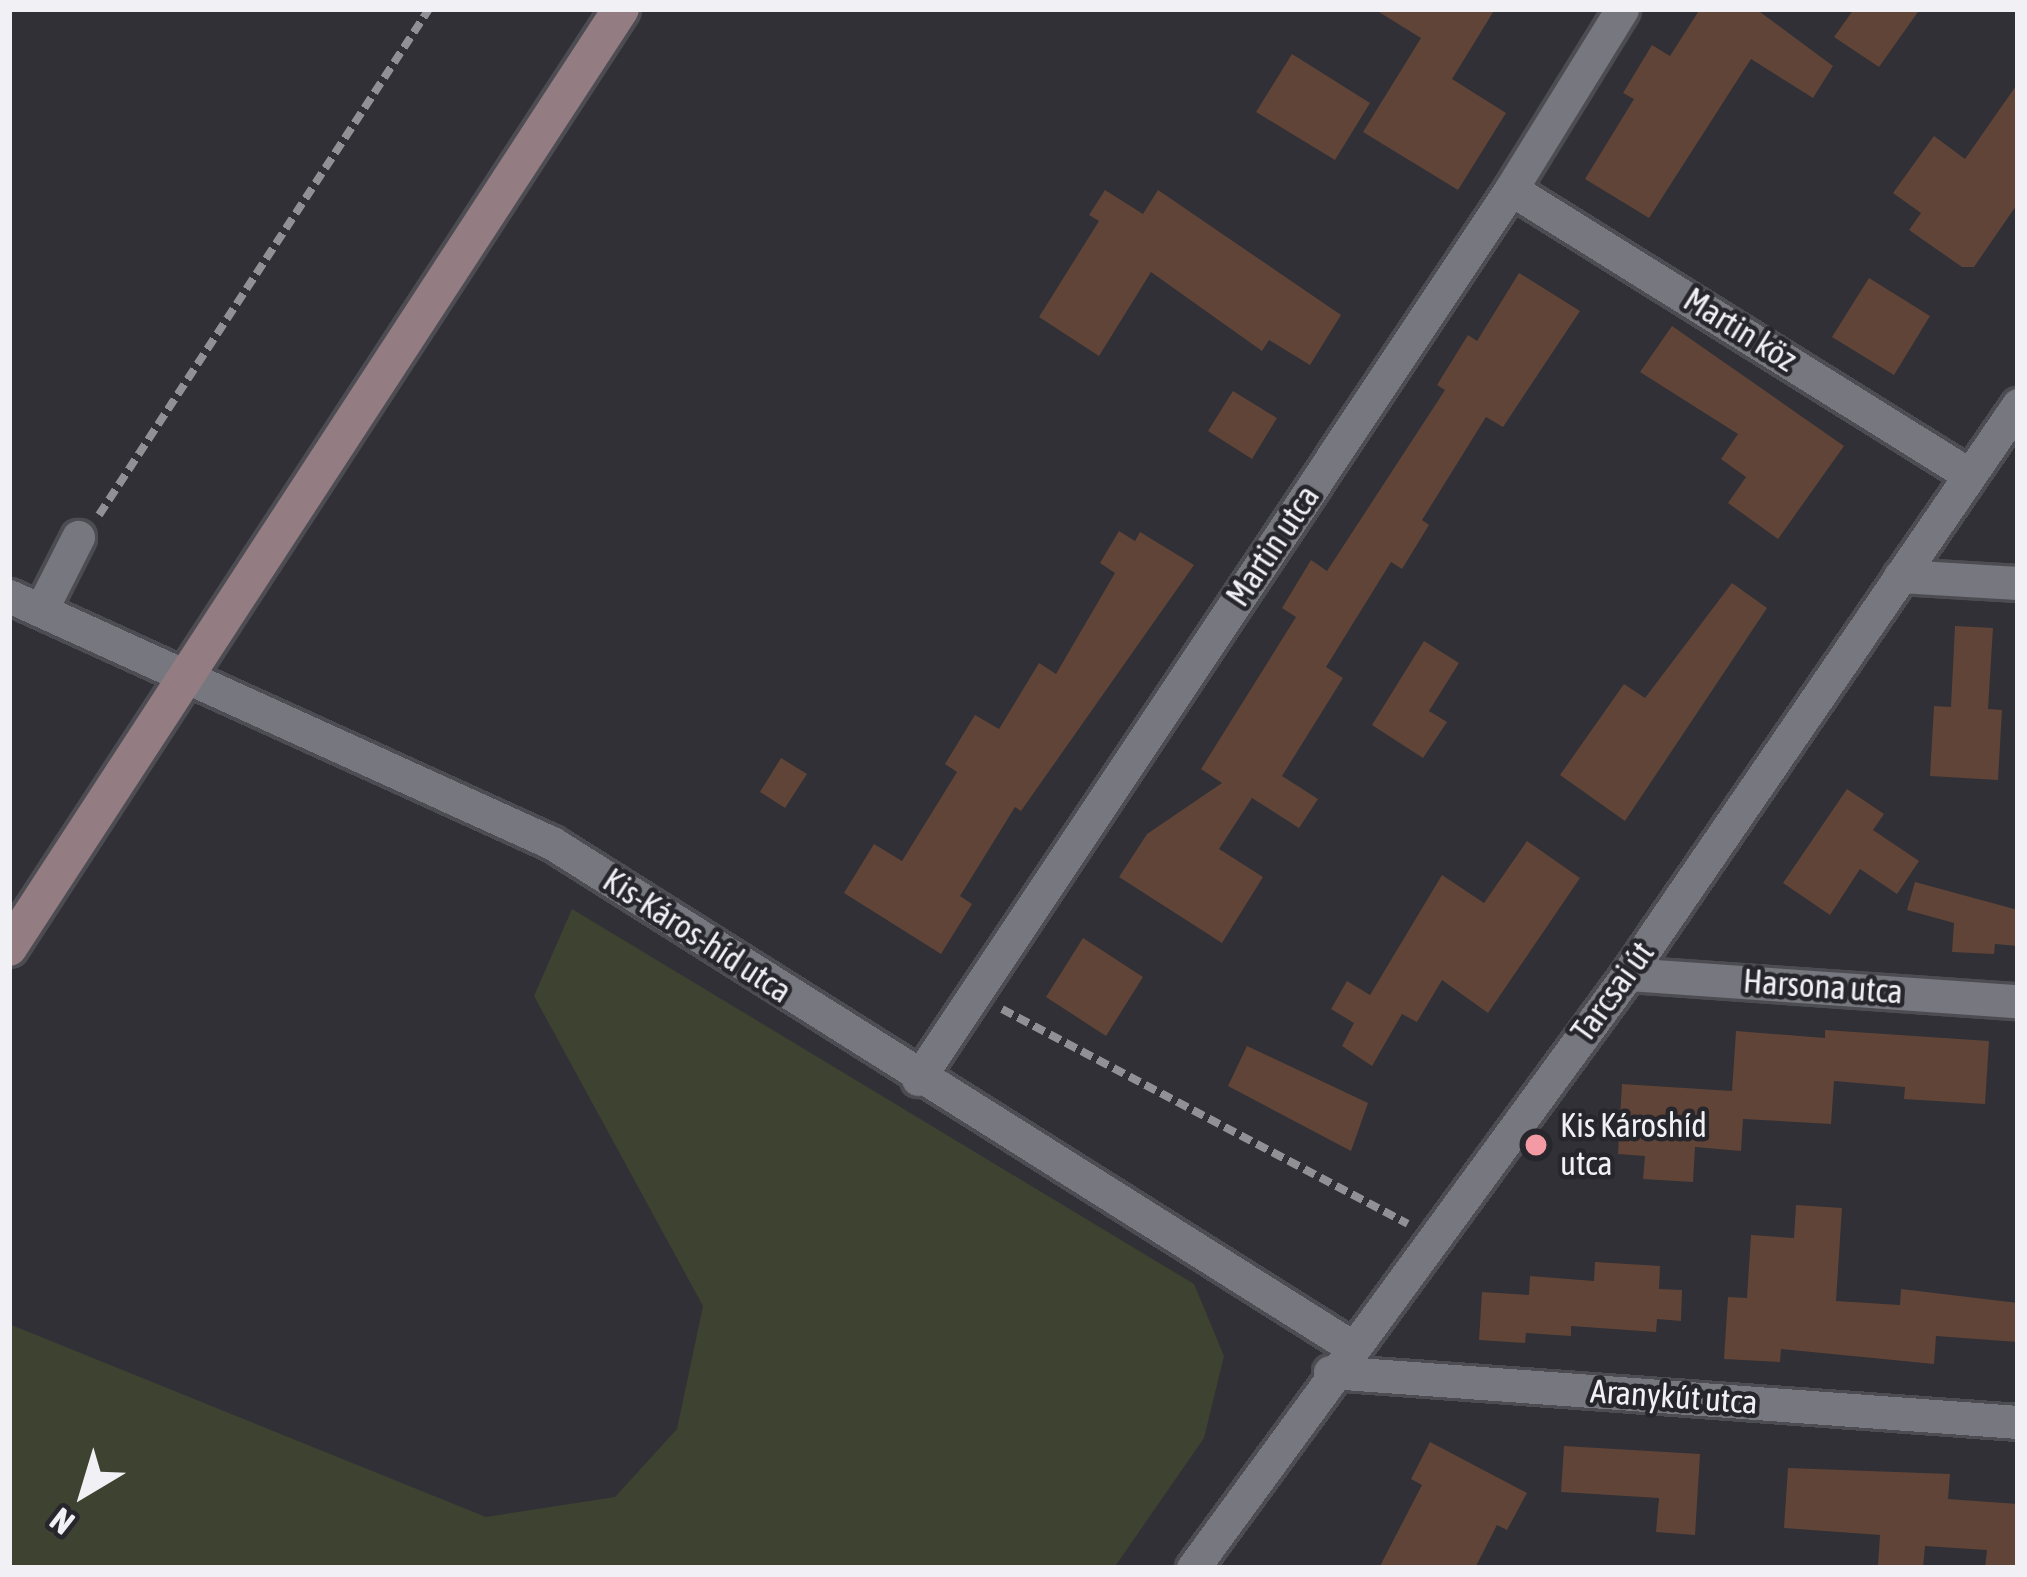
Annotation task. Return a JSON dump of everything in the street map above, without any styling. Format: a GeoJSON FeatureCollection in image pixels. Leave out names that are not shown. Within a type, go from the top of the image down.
{"type":"FeatureCollection","features":[{"type":"Feature","properties":{"kind":"main road"},"geometry":{"type":"LineString","coordinates":[[9,947],[621,9]]}},
{"type":"Feature","properties":{"kind":"street","name":"Martin utca"},"geometry":{"type":"LineString","coordinates":[[918,1079],[1511,189],[1622,9]]}},
{"type":"Feature","properties":{"kind":"street","name":"Martin köz"},"geometry":{"type":"LineString","coordinates":[[1511,189],[1969,474]]}},
{"type":"Feature","properties":{"kind":"street","name":"Tarcsai út"},"geometry":{"type":"LineString","coordinates":[[1192,1568],[1339,1359],[1628,974],[2018,405]]}},
{"type":"Feature","properties":{"kind":"street"},"geometry":{"type":"LineString","coordinates":[[41,610],[78,537]]}},
{"type":"Feature","properties":{"kind":"street"},"geometry":{"type":"LineString","coordinates":[[1900,576],[2018,583]]}},
{"type":"Feature","properties":{"kind":"street","name":"Kis-Káros-híd utca"},"geometry":{"type":"LineString","coordinates":[[9,596],[552,843],[1339,1359]]}},
{"type":"Feature","properties":{"kind":"street","name":"Harsona utca"},"geometry":{"type":"LineString","coordinates":[[1628,974],[2018,1001]]}},
{"type":"Feature","properties":{"kind":"street","name":"Aranykút utca"},"geometry":{"type":"LineString","coordinates":[[1339,1359],[2018,1422]]}},
{"type":"Feature","properties":{"kind":"path"},"geometry":{"type":"LineString","coordinates":[[78,537],[106,507],[429,9]]}},
{"type":"Feature","properties":{"kind":"path"},"geometry":{"type":"LineString","coordinates":[[974,994],[1431,1235]]}},
{"type":"Feature","properties":{"kind":"green space"},"geometry":{"type":"Polygon","coordinates":[[[572,909],[1194,1284],[1224,1356],[1204,1438],[1114,1568],[9,1568],[9,1324],[486,1517],[615,1497],[677,1429],[703,1306],[534,996],[572,909]]]}},
{"type":"Feature","properties":{"kind":"building"},"geometry":{"type":"Polygon","coordinates":[[[1374,9],[1495,9],[1452,79],[1506,113],[1458,190],[1363,132],[1421,38],[1374,9]]]}},
{"type":"Feature","properties":{"kind":"building"},"geometry":{"type":"Polygon","coordinates":[[[1700,9],[1756,9],[1833,66],[1813,98],[1751,59],[1649,218],[1585,179],[1634,99],[1623,93],[1652,45],[1670,56],[1700,9]]]}},
{"type":"Feature","properties":{"kind":"building"},"geometry":{"type":"Polygon","coordinates":[[[1854,9],[1920,9],[1879,67],[1834,37],[1854,9]]]}},
{"type":"Feature","properties":{"kind":"building"},"geometry":{"type":"Polygon","coordinates":[[[1292,54],[1370,103],[1335,160],[1256,112],[1292,54]]]}},
{"type":"Feature","properties":{"kind":"building"},"geometry":{"type":"Polygon","coordinates":[[[2018,83],[2018,203],[1974,267],[1962,267],[1909,230],[1921,213],[1893,193],[1934,136],[1965,159],[2018,83]]]}},
{"type":"Feature","properties":{"kind":"building"},"geometry":{"type":"Polygon","coordinates":[[[1105,190],[1143,214],[1158,190],[1341,315],[1310,365],[1269,340],[1262,351],[1151,272],[1099,356],[1039,317],[1099,221],[1089,215],[1105,190]]]}},
{"type":"Feature","properties":{"kind":"building"},"geometry":{"type":"Polygon","coordinates":[[[1519,273],[1580,311],[1503,427],[1486,417],[1422,520],[1429,525],[1402,569],[1391,562],[1326,667],[1343,678],[1282,776],[1318,799],[1299,828],[1252,798],[1219,849],[1263,877],[1222,943],[1119,877],[1147,834],[1222,783],[1201,769],[1296,617],[1282,608],[1311,560],[1327,571],[1445,390],[1437,385],[1468,335],[1477,341],[1519,273]]]}},
{"type":"Feature","properties":{"kind":"building"},"geometry":{"type":"Polygon","coordinates":[[[1869,278],[1930,316],[1894,375],[1832,337],[1869,278]]]}},
{"type":"Feature","properties":{"kind":"building"},"geometry":{"type":"Polygon","coordinates":[[[1672,326],[1844,446],[1778,539],[1728,503],[1746,477],[1721,459],[1738,434],[1640,372],[1672,326]]]}},
{"type":"Feature","properties":{"kind":"building"},"geometry":{"type":"Polygon","coordinates":[[[1233,391],[1277,418],[1252,459],[1208,431],[1233,391]]]}},
{"type":"Feature","properties":{"kind":"building"},"geometry":{"type":"Polygon","coordinates":[[[1119,531],[1135,541],[1140,532],[1194,565],[1021,811],[1015,807],[960,896],[972,904],[941,954],[844,893],[874,844],[902,861],[957,772],[945,764],[975,715],[999,729],[1039,663],[1056,674],[1115,573],[1100,563],[1119,531]]]}},
{"type":"Feature","properties":{"kind":"building"},"geometry":{"type":"Polygon","coordinates":[[[1732,583],[1767,608],[1625,821],[1560,775],[1624,684],[1645,698],[1732,583]]]}},
{"type":"Feature","properties":{"kind":"building"},"geometry":{"type":"Polygon","coordinates":[[[1955,626],[1993,628],[1988,709],[2002,710],[1998,780],[1930,776],[1934,706],[1951,707],[1955,626]]]}},
{"type":"Feature","properties":{"kind":"building"},"geometry":{"type":"Polygon","coordinates":[[[1424,641],[1459,663],[1429,711],[1447,722],[1423,758],[1372,725],[1424,641]]]}},
{"type":"Feature","properties":{"kind":"building"},"geometry":{"type":"Polygon","coordinates":[[[781,758],[807,774],[785,808],[760,792],[781,758]]]}},
{"type":"Feature","properties":{"kind":"building"},"geometry":{"type":"Polygon","coordinates":[[[1847,789],[1884,814],[1873,830],[1919,861],[1897,894],[1860,869],[1830,915],[1783,883],[1847,789]]]}},
{"type":"Feature","properties":{"kind":"building"},"geometry":{"type":"Polygon","coordinates":[[[1527,841],[1580,878],[1488,1013],[1442,980],[1417,1022],[1402,1014],[1372,1066],[1342,1046],[1354,1023],[1331,1009],[1347,981],[1370,995],[1442,875],[1484,903],[1527,841]]]}},
{"type":"Feature","properties":{"kind":"building"},"geometry":{"type":"Polygon","coordinates":[[[1915,882],[2018,910],[2018,946],[1995,944],[1994,954],[1952,952],[1954,923],[1907,910],[1915,882]]]}},
{"type":"Feature","properties":{"kind":"building"},"geometry":{"type":"Polygon","coordinates":[[[1083,938],[1143,977],[1106,1036],[1046,997],[1083,938]]]}},
{"type":"Feature","properties":{"kind":"building"},"geometry":{"type":"Polygon","coordinates":[[[1825,1030],[1989,1041],[1985,1104],[1904,1099],[1905,1087],[1834,1081],[1831,1124],[1743,1119],[1741,1151],[1695,1147],[1693,1182],[1643,1179],[1645,1156],[1618,1154],[1622,1084],[1732,1091],[1736,1031],[1825,1038],[1825,1030]]]}},
{"type":"Feature","properties":{"kind":"building"},"geometry":{"type":"Polygon","coordinates":[[[1247,1046],[1368,1103],[1351,1151],[1228,1086],[1247,1046]]]}},
{"type":"Feature","properties":{"kind":"building"},"geometry":{"type":"Polygon","coordinates":[[[1796,1205],[1842,1208],[1836,1301],[1900,1305],[1901,1289],[2018,1303],[2018,1342],[1936,1336],[1934,1364],[1781,1349],[1780,1362],[1724,1359],[1728,1297],[1747,1298],[1751,1235],[1794,1238],[1796,1205]]]}},
{"type":"Feature","properties":{"kind":"building"},"geometry":{"type":"Polygon","coordinates":[[[1595,1262],[1660,1266],[1659,1289],[1682,1290],[1681,1321],[1657,1319],[1656,1332],[1571,1326],[1571,1336],[1526,1333],[1525,1343],[1479,1340],[1482,1292],[1529,1295],[1530,1276],[1594,1281],[1595,1262]]]}},
{"type":"Feature","properties":{"kind":"building"},"geometry":{"type":"Polygon","coordinates":[[[1430,1442],[1527,1493],[1507,1530],[1497,1525],[1475,1568],[1379,1568],[1422,1485],[1411,1479],[1430,1442]]]}},
{"type":"Feature","properties":{"kind":"building"},"geometry":{"type":"Polygon","coordinates":[[[1564,1446],[1700,1454],[1695,1535],[1656,1532],[1659,1498],[1561,1492],[1564,1446]]]}},
{"type":"Feature","properties":{"kind":"building"},"geometry":{"type":"Polygon","coordinates":[[[1788,1468],[1950,1474],[1948,1499],[2018,1504],[2018,1568],[1985,1568],[1987,1550],[1925,1546],[1923,1568],[1878,1565],[1880,1535],[1784,1528],[1788,1468]]]}},
{"type":"Feature","properties":{"kind":"place","name":"Kis Károshíd utca"},"geometry":{"type":"Point","coordinates":[1536,1145]}}]}
